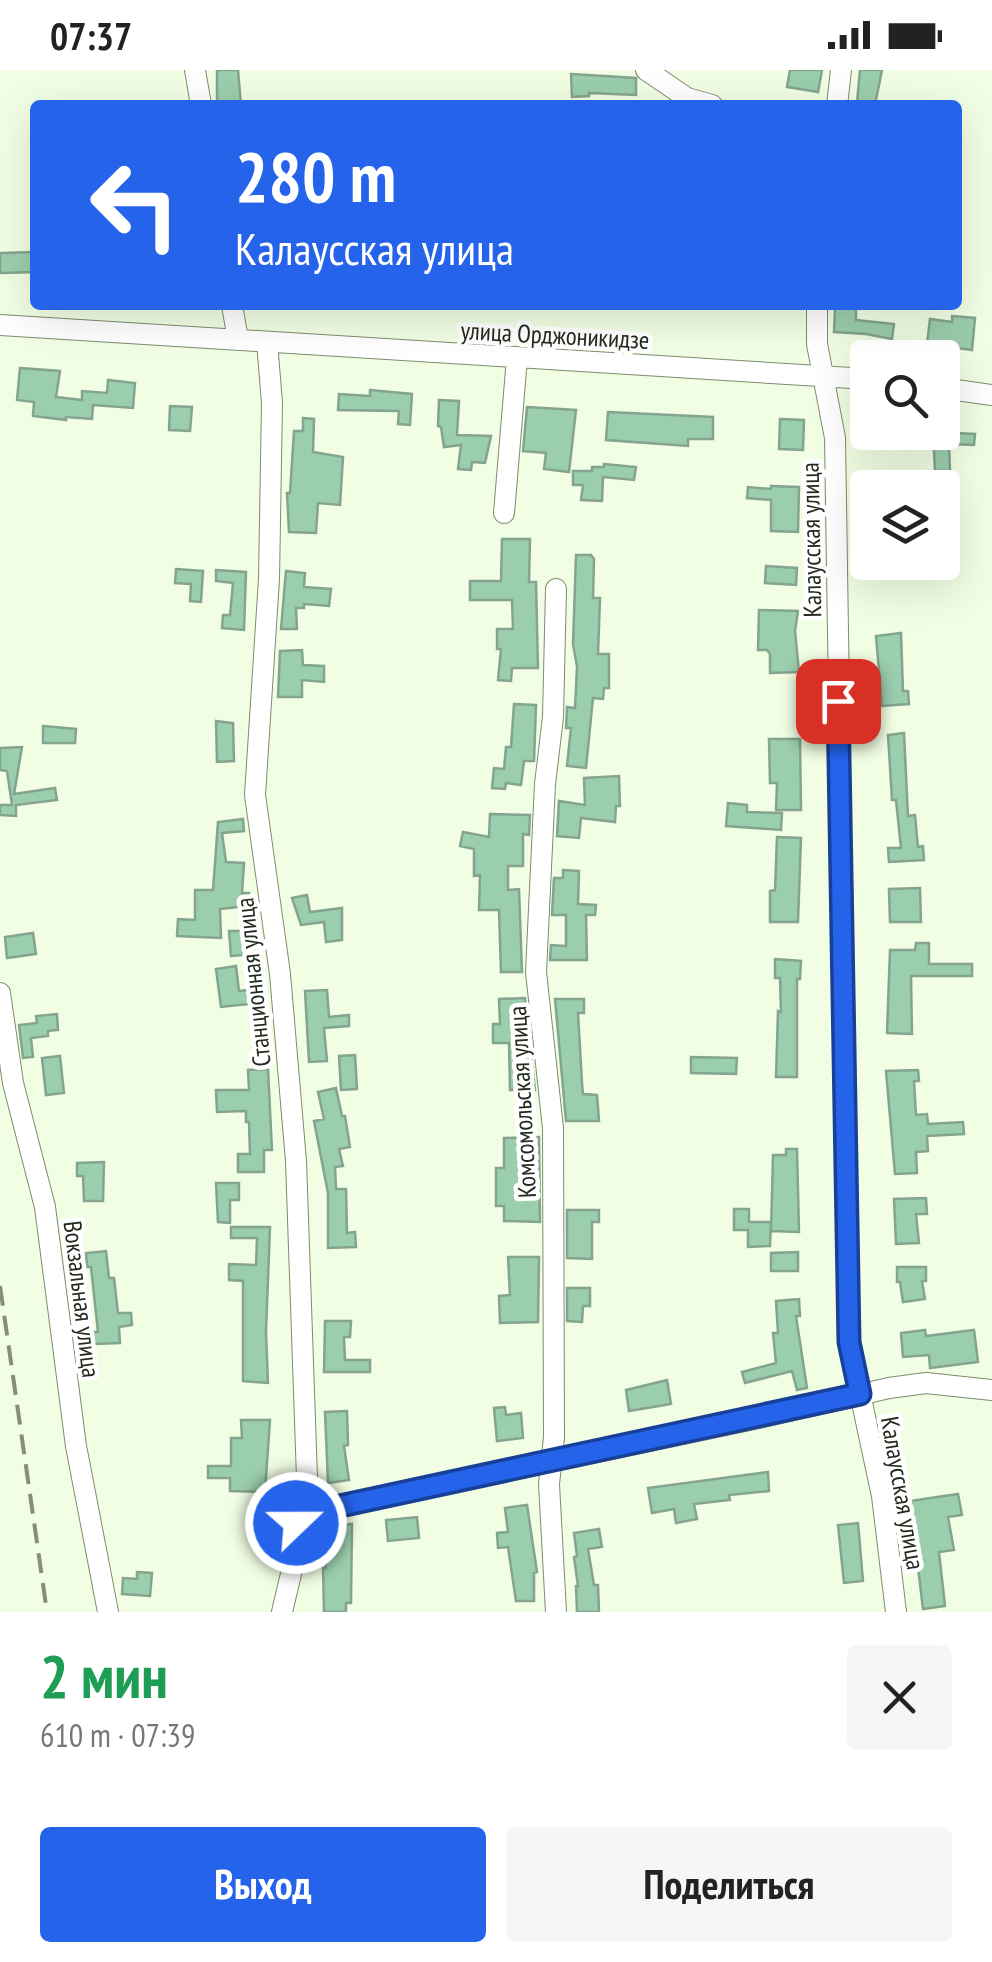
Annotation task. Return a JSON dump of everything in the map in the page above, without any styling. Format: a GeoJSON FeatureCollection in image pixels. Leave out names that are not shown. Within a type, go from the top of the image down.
{"type":"FeatureCollection","features":[{"type":"Feature","properties":{"kind":"street"},"geometry":{"type":"LineString","coordinates":[[195,70],[200,100]]}},
{"type":"Feature","properties":{"kind":"street"},"geometry":{"type":"LineString","coordinates":[[646,70],[694,100]]}},
{"type":"Feature","properties":{"kind":"street"},"geometry":{"type":"LineString","coordinates":[[838,100],[841,70]]}},
{"type":"Feature","properties":{"kind":"street"},"geometry":{"type":"LineString","coordinates":[[233,310],[238,340]]}},
{"type":"Feature","properties":{"kind":"street","name":"Калаусская улица"},"geometry":{"type":"LineString","coordinates":[[817,310],[817,344],[834,438],[849,1342],[882,1496],[896,1612]]}},
{"type":"Feature","properties":{"kind":"street","name":"улица Орджоникидзе"},"geometry":{"type":"LineString","coordinates":[[0,325],[850,377]]}},
{"type":"Feature","properties":{"kind":"street","name":"Станционная улица"},"geometry":{"type":"LineString","coordinates":[[267,342],[272,403],[269,579],[255,794],[280,974],[296,1161],[308,1507],[296,1523],[295,1556],[282,1612]]}},
{"type":"Feature","properties":{"kind":"street"},"geometry":{"type":"LineString","coordinates":[[504,513],[517,358]]}},
{"type":"Feature","properties":{"kind":"street"},"geometry":{"type":"LineString","coordinates":[[960,391],[992,395]]}},
{"type":"Feature","properties":{"kind":"street","name":"Комсомольская улица"},"geometry":{"type":"LineString","coordinates":[[556,589],[536,972],[552,1128],[549,1484],[556,1612]]}},
{"type":"Feature","properties":{"kind":"street","name":"Вокзальная улица"},"geometry":{"type":"LineString","coordinates":[[0,993],[14,1083],[44,1207],[76,1446],[108,1612]]}},
{"type":"Feature","properties":{"kind":"street"},"geometry":{"type":"LineString","coordinates":[[308,1507],[340,1506],[860,1394],[926,1383],[992,1390]]}},
{"type":"Feature","properties":{"kind":"building"},"geometry":{"type":"Polygon","coordinates":[[[217,70],[238,70],[241,100],[217,100],[217,70]]]}},
{"type":"Feature","properties":{"kind":"building"},"geometry":{"type":"Polygon","coordinates":[[[790,70],[822,70],[818,92],[787,87],[790,70]]]}},
{"type":"Feature","properties":{"kind":"building"},"geometry":{"type":"Polygon","coordinates":[[[860,70],[882,70],[876,100],[857,100],[860,70]]]}},
{"type":"Feature","properties":{"kind":"building"},"geometry":{"type":"Polygon","coordinates":[[[571,74],[636,78],[636,95],[589,93],[572,97],[571,74]]]}},
{"type":"Feature","properties":{"kind":"building"},"geometry":{"type":"Polygon","coordinates":[[[30,252],[30,272],[0,273],[0,253],[30,252]]]}},
{"type":"Feature","properties":{"kind":"building"},"geometry":{"type":"Polygon","coordinates":[[[835,310],[856,310],[856,320],[894,324],[892,339],[834,332],[835,310]]]}},
{"type":"Feature","properties":{"kind":"building"},"geometry":{"type":"Polygon","coordinates":[[[952,316],[975,318],[972,350],[960,348],[960,340],[927,340],[930,319],[952,322],[952,316]]]}},
{"type":"Feature","properties":{"kind":"building"},"geometry":{"type":"Polygon","coordinates":[[[20,368],[60,371],[56,397],[82,400],[82,391],[107,393],[108,380],[135,383],[133,408],[93,405],[92,419],[33,416],[34,402],[17,400],[20,368]]]}},
{"type":"Feature","properties":{"kind":"building"},"geometry":{"type":"Polygon","coordinates":[[[370,390],[412,394],[410,425],[398,424],[399,411],[338,410],[339,394],[370,396],[370,390]]]}},
{"type":"Feature","properties":{"kind":"building"},"geometry":{"type":"Polygon","coordinates":[[[439,400],[459,401],[457,435],[491,436],[485,463],[472,462],[471,470],[458,469],[461,445],[444,447],[438,426],[439,400]]]}},
{"type":"Feature","properties":{"kind":"building"},"geometry":{"type":"Polygon","coordinates":[[[170,406],[192,407],[190,431],[169,430],[170,406]]]}},
{"type":"Feature","properties":{"kind":"building"},"geometry":{"type":"Polygon","coordinates":[[[527,407],[576,410],[569,472],[544,469],[546,453],[523,451],[527,407]]]}},
{"type":"Feature","properties":{"kind":"building"},"geometry":{"type":"Polygon","coordinates":[[[608,412],[713,417],[713,439],[688,439],[688,446],[606,440],[608,412]]]}},
{"type":"Feature","properties":{"kind":"building"},"geometry":{"type":"Polygon","coordinates":[[[303,418],[314,419],[313,452],[343,457],[340,505],[318,503],[316,533],[289,532],[287,493],[294,431],[303,431],[303,418]]]}},
{"type":"Feature","properties":{"kind":"building"},"geometry":{"type":"Polygon","coordinates":[[[780,419],[804,420],[803,450],[779,449],[780,419]]]}},
{"type":"Feature","properties":{"kind":"building"},"geometry":{"type":"Polygon","coordinates":[[[960,433],[975,434],[974,445],[960,444],[960,433]]]}},
{"type":"Feature","properties":{"kind":"building"},"geometry":{"type":"Polygon","coordinates":[[[934,450],[949,450],[950,470],[935,470],[934,450]]]}},
{"type":"Feature","properties":{"kind":"building"},"geometry":{"type":"Polygon","coordinates":[[[592,467],[636,467],[634,480],[603,477],[602,501],[581,500],[583,485],[573,485],[573,471],[592,471],[592,467]]]}},
{"type":"Feature","properties":{"kind":"building"},"geometry":{"type":"Polygon","coordinates":[[[748,487],[799,487],[798,532],[771,531],[771,500],[747,498],[748,487]]]}},
{"type":"Feature","properties":{"kind":"building"},"geometry":{"type":"Polygon","coordinates":[[[502,539],[530,539],[529,582],[536,582],[538,668],[512,668],[511,681],[498,680],[501,649],[497,649],[497,629],[513,629],[512,600],[470,600],[470,581],[501,581],[502,539]]]}},
{"type":"Feature","properties":{"kind":"building"},"geometry":{"type":"Polygon","coordinates":[[[576,555],[591,555],[594,559],[593,598],[600,598],[598,654],[609,654],[609,688],[604,688],[603,699],[593,698],[586,768],[567,766],[571,728],[566,728],[567,707],[575,708],[577,667],[573,644],[576,555]]]}},
{"type":"Feature","properties":{"kind":"building"},"geometry":{"type":"Polygon","coordinates":[[[766,566],[797,568],[796,585],[765,583],[766,566]]]}},
{"type":"Feature","properties":{"kind":"building"},"geometry":{"type":"Polygon","coordinates":[[[176,569],[203,571],[201,602],[190,601],[191,584],[175,583],[176,569]]]}},
{"type":"Feature","properties":{"kind":"building"},"geometry":{"type":"Polygon","coordinates":[[[216,570],[246,572],[244,630],[222,628],[223,615],[230,615],[233,583],[216,581],[216,570]]]}},
{"type":"Feature","properties":{"kind":"building"},"geometry":{"type":"Polygon","coordinates":[[[286,571],[305,573],[304,587],[331,589],[329,606],[304,604],[304,608],[296,608],[297,629],[281,629],[286,571]]]}},
{"type":"Feature","properties":{"kind":"building"},"geometry":{"type":"Polygon","coordinates":[[[759,610],[798,611],[795,631],[799,672],[770,673],[770,654],[758,650],[759,610]]]}},
{"type":"Feature","properties":{"kind":"building"},"geometry":{"type":"Polygon","coordinates":[[[901,633],[903,691],[908,691],[909,704],[882,706],[876,636],[901,633]]]}},
{"type":"Feature","properties":{"kind":"building"},"geometry":{"type":"Polygon","coordinates":[[[302,650],[303,665],[324,666],[324,682],[302,680],[302,697],[278,697],[280,651],[302,650]]]}},
{"type":"Feature","properties":{"kind":"building"},"geometry":{"type":"Polygon","coordinates":[[[514,704],[536,705],[534,761],[524,761],[521,785],[506,783],[505,789],[492,788],[494,768],[504,769],[506,747],[511,747],[514,704]]]}},
{"type":"Feature","properties":{"kind":"building"},"geometry":{"type":"Polygon","coordinates":[[[216,721],[233,723],[234,761],[217,762],[216,721]]]}},
{"type":"Feature","properties":{"kind":"building"},"geometry":{"type":"Polygon","coordinates":[[[43,726],[76,729],[75,743],[43,743],[43,726]]]}},
{"type":"Feature","properties":{"kind":"building"},"geometry":{"type":"Polygon","coordinates":[[[904,733],[908,816],[915,815],[918,847],[923,846],[924,860],[889,862],[888,848],[901,848],[896,800],[892,800],[888,735],[904,733]]]}},
{"type":"Feature","properties":{"kind":"building"},"geometry":{"type":"Polygon","coordinates":[[[769,739],[800,739],[801,810],[776,810],[777,783],[770,783],[769,739]]]}},
{"type":"Feature","properties":{"kind":"building"},"geometry":{"type":"Polygon","coordinates":[[[22,747],[14,794],[55,788],[57,800],[16,805],[16,816],[0,815],[0,805],[12,805],[7,771],[0,770],[0,748],[22,747]]]}},
{"type":"Feature","properties":{"kind":"building"},"geometry":{"type":"Polygon","coordinates":[[[619,776],[620,806],[616,806],[615,822],[581,818],[579,838],[557,836],[559,801],[585,805],[584,778],[619,776]]]}},
{"type":"Feature","properties":{"kind":"building"},"geometry":{"type":"Polygon","coordinates":[[[728,803],[747,805],[747,812],[782,813],[781,830],[726,826],[728,803]]]}},
{"type":"Feature","properties":{"kind":"building"},"geometry":{"type":"Polygon","coordinates":[[[490,814],[530,815],[529,835],[523,834],[523,866],[508,866],[508,890],[519,889],[522,972],[501,972],[499,910],[479,910],[480,875],[474,876],[474,849],[460,846],[463,832],[489,837],[490,814]]]}},
{"type":"Feature","properties":{"kind":"building"},"geometry":{"type":"Polygon","coordinates":[[[243,819],[244,831],[222,833],[226,862],[244,863],[242,893],[249,893],[250,906],[220,909],[221,938],[177,936],[178,919],[195,920],[195,890],[213,890],[218,822],[243,819]]]}},
{"type":"Feature","properties":{"kind":"building"},"geometry":{"type":"Polygon","coordinates":[[[777,837],[801,838],[798,922],[770,922],[777,837]]]}},
{"type":"Feature","properties":{"kind":"building"},"geometry":{"type":"Polygon","coordinates":[[[563,870],[579,871],[578,904],[596,905],[595,915],[586,915],[587,960],[550,960],[551,945],[566,946],[566,915],[552,915],[554,878],[563,878],[563,870]]]}},
{"type":"Feature","properties":{"kind":"building"},"geometry":{"type":"Polygon","coordinates":[[[920,888],[921,922],[890,922],[889,889],[920,888]]]}},
{"type":"Feature","properties":{"kind":"building"},"geometry":{"type":"Polygon","coordinates":[[[307,895],[310,912],[342,908],[342,940],[326,942],[324,922],[301,925],[292,898],[307,895]]]}},
{"type":"Feature","properties":{"kind":"building"},"geometry":{"type":"Polygon","coordinates":[[[229,931],[252,931],[255,954],[231,956],[229,931]]]}},
{"type":"Feature","properties":{"kind":"building"},"geometry":{"type":"Polygon","coordinates":[[[33,933],[36,954],[7,958],[5,937],[33,933]]]}},
{"type":"Feature","properties":{"kind":"building"},"geometry":{"type":"Polygon","coordinates":[[[916,943],[929,943],[929,964],[972,964],[972,976],[911,976],[912,1034],[887,1033],[890,950],[915,950],[916,943]]]}},
{"type":"Feature","properties":{"kind":"building"},"geometry":{"type":"Polygon","coordinates":[[[775,959],[801,961],[797,979],[797,1077],[776,1077],[778,1011],[781,1012],[775,959]]]}},
{"type":"Feature","properties":{"kind":"building"},"geometry":{"type":"Polygon","coordinates":[[[236,966],[239,991],[258,989],[259,1003],[221,1007],[216,969],[236,966]]]}},
{"type":"Feature","properties":{"kind":"building"},"geometry":{"type":"Polygon","coordinates":[[[327,990],[329,1017],[349,1015],[349,1026],[324,1028],[327,1061],[309,1062],[305,991],[327,990]]]}},
{"type":"Feature","properties":{"kind":"building"},"geometry":{"type":"Polygon","coordinates":[[[525,998],[535,1090],[510,1090],[509,1043],[493,1043],[493,1024],[500,1024],[499,999],[525,998]]]}},
{"type":"Feature","properties":{"kind":"building"},"geometry":{"type":"Polygon","coordinates":[[[555,999],[584,999],[584,1013],[578,1013],[583,1094],[597,1095],[599,1121],[566,1121],[555,999]]]}},
{"type":"Feature","properties":{"kind":"building"},"geometry":{"type":"Polygon","coordinates":[[[57,1014],[58,1030],[31,1038],[33,1057],[23,1058],[19,1025],[37,1023],[36,1016],[57,1014]]]}},
{"type":"Feature","properties":{"kind":"building"},"geometry":{"type":"Polygon","coordinates":[[[355,1055],[357,1089],[341,1090],[339,1056],[355,1055]]]}},
{"type":"Feature","properties":{"kind":"building"},"geometry":{"type":"Polygon","coordinates":[[[60,1056],[64,1093],[46,1095],[42,1058],[60,1056]]]}},
{"type":"Feature","properties":{"kind":"building"},"geometry":{"type":"Polygon","coordinates":[[[691,1057],[737,1058],[736,1074],[691,1073],[691,1057]]]}},
{"type":"Feature","properties":{"kind":"building"},"geometry":{"type":"Polygon","coordinates":[[[268,1069],[272,1150],[264,1150],[264,1172],[238,1172],[238,1154],[250,1154],[249,1122],[246,1111],[217,1112],[216,1090],[249,1090],[248,1070],[268,1069]]]}},
{"type":"Feature","properties":{"kind":"building"},"geometry":{"type":"Polygon","coordinates":[[[918,1070],[919,1081],[914,1081],[916,1115],[927,1114],[928,1124],[963,1122],[964,1134],[927,1136],[928,1151],[916,1152],[917,1173],[895,1174],[886,1071],[918,1070]]]}},
{"type":"Feature","properties":{"kind":"building"},"geometry":{"type":"Polygon","coordinates":[[[336,1088],[350,1147],[339,1149],[343,1166],[335,1167],[336,1189],[346,1189],[347,1233],[355,1232],[356,1247],[328,1248],[328,1193],[314,1121],[324,1119],[318,1092],[336,1088]]]}},
{"type":"Feature","properties":{"kind":"building"},"geometry":{"type":"Polygon","coordinates":[[[539,1137],[540,1222],[504,1221],[504,1206],[496,1206],[496,1168],[504,1168],[504,1138],[539,1137]]]}},
{"type":"Feature","properties":{"kind":"building"},"geometry":{"type":"Polygon","coordinates":[[[786,1149],[797,1149],[799,1232],[771,1231],[773,1155],[786,1155],[786,1149]]]}},
{"type":"Feature","properties":{"kind":"building"},"geometry":{"type":"Polygon","coordinates":[[[104,1162],[103,1201],[84,1201],[83,1176],[77,1176],[77,1163],[104,1162]]]}},
{"type":"Feature","properties":{"kind":"building"},"geometry":{"type":"Polygon","coordinates":[[[216,1183],[239,1183],[239,1200],[230,1200],[230,1223],[218,1222],[216,1183]]]}},
{"type":"Feature","properties":{"kind":"building"},"geometry":{"type":"Polygon","coordinates":[[[926,1198],[927,1214],[916,1214],[919,1243],[896,1244],[894,1199],[926,1198]]]}},
{"type":"Feature","properties":{"kind":"building"},"geometry":{"type":"Polygon","coordinates":[[[734,1209],[749,1209],[749,1222],[771,1222],[770,1246],[748,1247],[748,1230],[734,1230],[734,1209]]]}},
{"type":"Feature","properties":{"kind":"building"},"geometry":{"type":"Polygon","coordinates":[[[567,1210],[599,1210],[599,1222],[592,1222],[592,1259],[567,1258],[567,1210]]]}},
{"type":"Feature","properties":{"kind":"building"},"geometry":{"type":"Polygon","coordinates":[[[231,1227],[270,1227],[268,1383],[243,1381],[243,1281],[229,1280],[229,1264],[256,1265],[257,1238],[231,1238],[231,1227]]]}},
{"type":"Feature","properties":{"kind":"building"},"geometry":{"type":"Polygon","coordinates":[[[106,1251],[118,1313],[131,1313],[132,1325],[119,1327],[120,1343],[93,1344],[93,1332],[98,1332],[86,1253],[106,1251]]]}},
{"type":"Feature","properties":{"kind":"building"},"geometry":{"type":"Polygon","coordinates":[[[798,1252],[798,1271],[771,1271],[771,1253],[798,1252]]]}},
{"type":"Feature","properties":{"kind":"building"},"geometry":{"type":"Polygon","coordinates":[[[508,1257],[539,1257],[538,1322],[500,1323],[499,1296],[510,1295],[508,1257]]]}},
{"type":"Feature","properties":{"kind":"building"},"geometry":{"type":"Polygon","coordinates":[[[897,1267],[926,1267],[926,1281],[922,1281],[925,1299],[903,1302],[897,1267]]]}},
{"type":"Feature","properties":{"kind":"building"},"geometry":{"type":"Polygon","coordinates":[[[567,1288],[590,1288],[590,1306],[583,1306],[582,1322],[567,1321],[567,1288]]]}},
{"type":"Feature","properties":{"kind":"building"},"geometry":{"type":"Polygon","coordinates":[[[799,1299],[800,1316],[796,1316],[807,1388],[797,1390],[792,1371],[745,1383],[742,1372],[776,1363],[776,1301],[799,1299]]]}},
{"type":"Feature","properties":{"kind":"building"},"geometry":{"type":"Polygon","coordinates":[[[325,1321],[351,1321],[350,1337],[344,1337],[345,1360],[370,1360],[370,1372],[324,1372],[325,1321]]]}},
{"type":"Feature","properties":{"kind":"building"},"geometry":{"type":"Polygon","coordinates":[[[925,1330],[926,1336],[974,1330],[978,1362],[930,1368],[929,1355],[903,1357],[901,1333],[925,1330]]]}},
{"type":"Feature","properties":{"kind":"building"},"geometry":{"type":"Polygon","coordinates":[[[667,1380],[671,1404],[629,1411],[626,1390],[667,1380]]]}},
{"type":"Feature","properties":{"kind":"building"},"geometry":{"type":"Polygon","coordinates":[[[505,1407],[506,1415],[521,1413],[523,1438],[497,1441],[494,1408],[505,1407]]]}},
{"type":"Feature","properties":{"kind":"building"},"geometry":{"type":"Polygon","coordinates":[[[347,1411],[348,1445],[344,1446],[349,1480],[328,1483],[325,1412],[347,1411]]]}},
{"type":"Feature","properties":{"kind":"building"},"geometry":{"type":"Polygon","coordinates":[[[241,1420],[270,1420],[265,1492],[230,1491],[230,1478],[208,1478],[208,1466],[231,1466],[231,1438],[242,1438],[241,1420]]]}},
{"type":"Feature","properties":{"kind":"building"},"geometry":{"type":"Polygon","coordinates":[[[768,1472],[769,1491],[694,1504],[697,1519],[676,1523],[674,1509],[652,1513],[648,1488],[768,1472]]]}},
{"type":"Feature","properties":{"kind":"building"},"geometry":{"type":"Polygon","coordinates":[[[958,1494],[962,1515],[948,1517],[954,1550],[939,1552],[945,1606],[923,1609],[910,1501],[958,1494]]]}},
{"type":"Feature","properties":{"kind":"building"},"geometry":{"type":"Polygon","coordinates":[[[527,1505],[537,1572],[534,1601],[516,1601],[508,1547],[498,1548],[497,1533],[508,1532],[505,1508],[527,1505]]]}},
{"type":"Feature","properties":{"kind":"building"},"geometry":{"type":"Polygon","coordinates":[[[417,1517],[419,1538],[388,1541],[386,1520],[417,1517]]]}},
{"type":"Feature","properties":{"kind":"building"},"geometry":{"type":"Polygon","coordinates":[[[858,1523],[863,1581],[844,1583],[838,1525],[858,1523]]]}},
{"type":"Feature","properties":{"kind":"building"},"geometry":{"type":"Polygon","coordinates":[[[352,1524],[351,1603],[346,1603],[346,1612],[324,1612],[326,1568],[322,1527],[352,1524]]]}},
{"type":"Feature","properties":{"kind":"building"},"geometry":{"type":"Polygon","coordinates":[[[599,1529],[602,1547],[588,1549],[594,1585],[598,1585],[599,1612],[577,1612],[574,1533],[599,1529]]]}},
{"type":"Feature","properties":{"kind":"building"},"geometry":{"type":"Polygon","coordinates":[[[137,1572],[152,1573],[150,1596],[122,1594],[123,1578],[137,1579],[137,1572]]]}},
{"type":"Feature","properties":{"kind":"railway"},"geometry":{"type":"LineString","coordinates":[[0,1286],[47,1612]]}},
{"type":"Feature","properties":{"kind":"route"},"geometry":{"type":"LineString","coordinates":[[296,1523],[308,1507],[340,1506],[860,1394],[849,1342],[838,701]]}}]}
